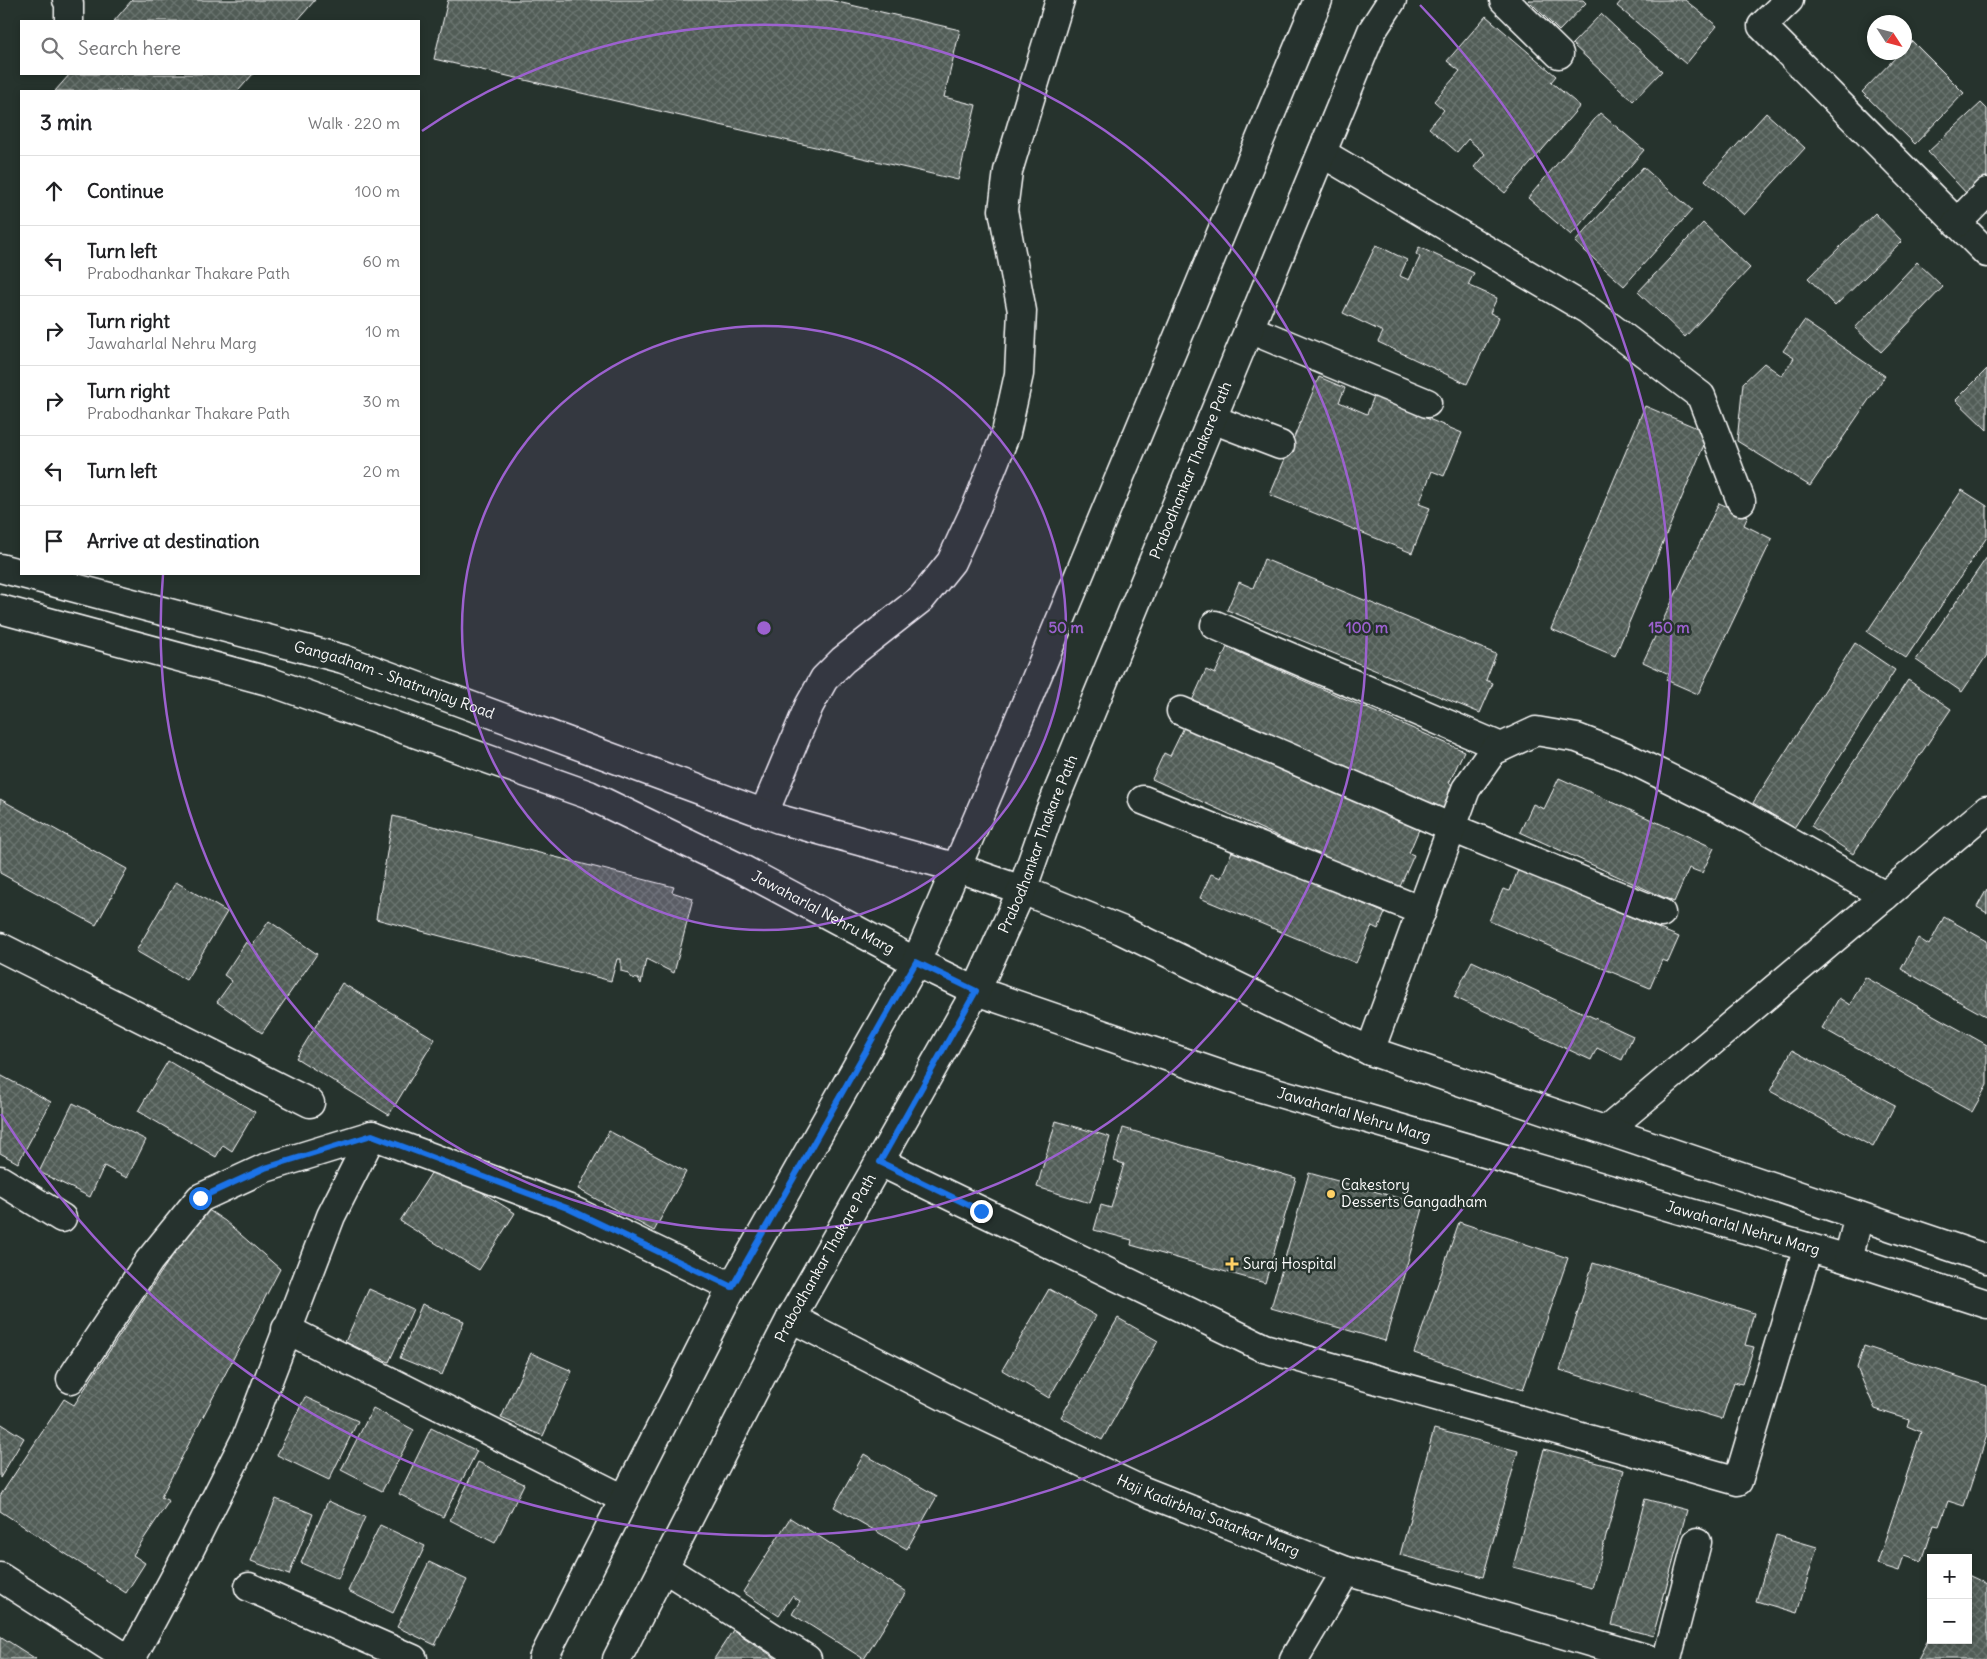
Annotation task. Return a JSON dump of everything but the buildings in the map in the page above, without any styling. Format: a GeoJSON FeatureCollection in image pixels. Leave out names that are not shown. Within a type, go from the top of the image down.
{"type":"FeatureCollection","features":[{"type":"Feature","properties":{"kind":"main road"},"geometry":{"type":"LineString","coordinates":[[68,0],[69,20]]}},
{"type":"Feature","properties":{"kind":"main road"},"geometry":{"type":"LineString","coordinates":[[1060,0],[1008,171],[1003,210],[1022,311],[1019,374],[1006,433],[976,508],[951,562],[922,598],[843,660],[824,679],[809,706],[771,816],[958,868],[1022,890],[1121,930],[1370,1051],[1987,1259]]}},
{"type":"Feature","properties":{"kind":"main road"},"geometry":{"type":"LineString","coordinates":[[543,1659],[732,1287],[916,962],[958,868],[1318,0]]}},
{"type":"Feature","properties":{"kind":"main road","name":"Prabodhankar Thakare Path"},"geometry":{"type":"LineString","coordinates":[[617,1659],[791,1318],[976,991],[1022,890],[1050,811],[1372,31],[1392,0]]}},
{"type":"Feature","properties":{"kind":"main road"},"geometry":{"type":"LineString","coordinates":[[1504,0],[1559,54]]}},
{"type":"Feature","properties":{"kind":"main road"},"geometry":{"type":"LineString","coordinates":[[1789,0],[1762,26],[1987,253]]}},
{"type":"Feature","properties":{"kind":"main road"},"geometry":{"type":"LineString","coordinates":[[1322,152],[1588,310],[1701,396],[1741,502]]}},
{"type":"Feature","properties":{"kind":"main road"},"geometry":{"type":"LineString","coordinates":[[1956,223],[1987,192]]}},
{"type":"Feature","properties":{"kind":"main road"},"geometry":{"type":"LineString","coordinates":[[1249,329],[1427,403]]}},
{"type":"Feature","properties":{"kind":"main road"},"geometry":{"type":"LineString","coordinates":[[1212,418],[1280,445]]}},
{"type":"Feature","properties":{"kind":"main road","name":"Gangadham - Shatrunjay Road"},"geometry":{"type":"LineString","coordinates":[[0,568],[20,573]]}},
{"type":"Feature","properties":{"kind":"main road","name":"Gangadham - Shatrunjay Road"},"geometry":{"type":"LineString","coordinates":[[26,575],[343,659],[771,816]]}},
{"type":"Feature","properties":{"kind":"main road","name":"Jawaharlal Nehru Marg"},"geometry":{"type":"LineString","coordinates":[[0,609],[268,681],[589,794],[742,869],[916,962],[976,991],[1246,1083],[1848,1258],[1987,1304]]}},
{"type":"Feature","properties":{"kind":"main road"},"geometry":{"type":"LineString","coordinates":[[1215,625],[1501,747]]}},
{"type":"Feature","properties":{"kind":"main road"},"geometry":{"type":"LineString","coordinates":[[1181,711],[1452,828],[1661,913]]}},
{"type":"Feature","properties":{"kind":"main road"},"geometry":{"type":"LineString","coordinates":[[1370,1051],[1466,789],[1493,751],[1536,730],[1584,741],[1624,756],[1729,808],[1885,896]]}},
{"type":"Feature","properties":{"kind":"main road"},"geometry":{"type":"LineString","coordinates":[[1143,800],[1422,911]]}},
{"type":"Feature","properties":{"kind":"main road"},"geometry":{"type":"LineString","coordinates":[[1607,1130],[1987,810]]}},
{"type":"Feature","properties":{"kind":"main road"},"geometry":{"type":"LineString","coordinates":[[0,947],[310,1103]]}},
{"type":"Feature","properties":{"kind":"main road"},"geometry":{"type":"LineString","coordinates":[[71,1379],[149,1261],[200,1198],[265,1168],[372,1135],[567,1208],[732,1287]]}},
{"type":"Feature","properties":{"kind":"main road"},"geometry":{"type":"LineString","coordinates":[[0,1577],[130,1659],[189,1551],[246,1438],[286,1329],[331,1216],[372,1135]]}},
{"type":"Feature","properties":{"kind":"main road"},"geometry":{"type":"LineString","coordinates":[[880,1162],[1264,1348],[1738,1481],[1808,1247]]}},
{"type":"Feature","properties":{"kind":"main road"},"geometry":{"type":"LineString","coordinates":[[0,1180],[62,1218]]}},
{"type":"Feature","properties":{"kind":"main road"},"geometry":{"type":"LineString","coordinates":[[1848,1258],[1859,1216]]}},
{"type":"Feature","properties":{"kind":"main road","name":"Haji Kadirbhai Satarkar Marg"},"geometry":{"type":"LineString","coordinates":[[791,1318],[963,1406],[1141,1490],[1346,1571],[1648,1659]]}},
{"type":"Feature","properties":{"kind":"main road"},"geometry":{"type":"LineString","coordinates":[[286,1329],[624,1499]]}},
{"type":"Feature","properties":{"kind":"main road"},"geometry":{"type":"LineString","coordinates":[[1667,1659],[1697,1542]]}},
{"type":"Feature","properties":{"kind":"main road"},"geometry":{"type":"LineString","coordinates":[[664,1568],[807,1659]]}},
{"type":"Feature","properties":{"kind":"main road"},"geometry":{"type":"LineString","coordinates":[[1294,1659],[1346,1571]]}},
{"type":"Feature","properties":{"kind":"main road"},"geometry":{"type":"LineString","coordinates":[[248,1587],[413,1659]]}},
{"type":"Feature","properties":{"kind":"place","name":"Cakestory Desserts Gangadham"},"geometry":{"type":"Point","coordinates":[1331,1194]}},
{"type":"Feature","properties":{"kind":"place","name":"Suraj Hospital"},"geometry":{"type":"Point","coordinates":[1232,1264]}},
{"type":"Feature","properties":{"kind":"route"},"geometry":{"type":"LineString","coordinates":[[200,1198],[265,1168],[372,1135],[567,1208],[732,1287],[916,962],[976,991],[880,1162],[981,1211]]}}]}
